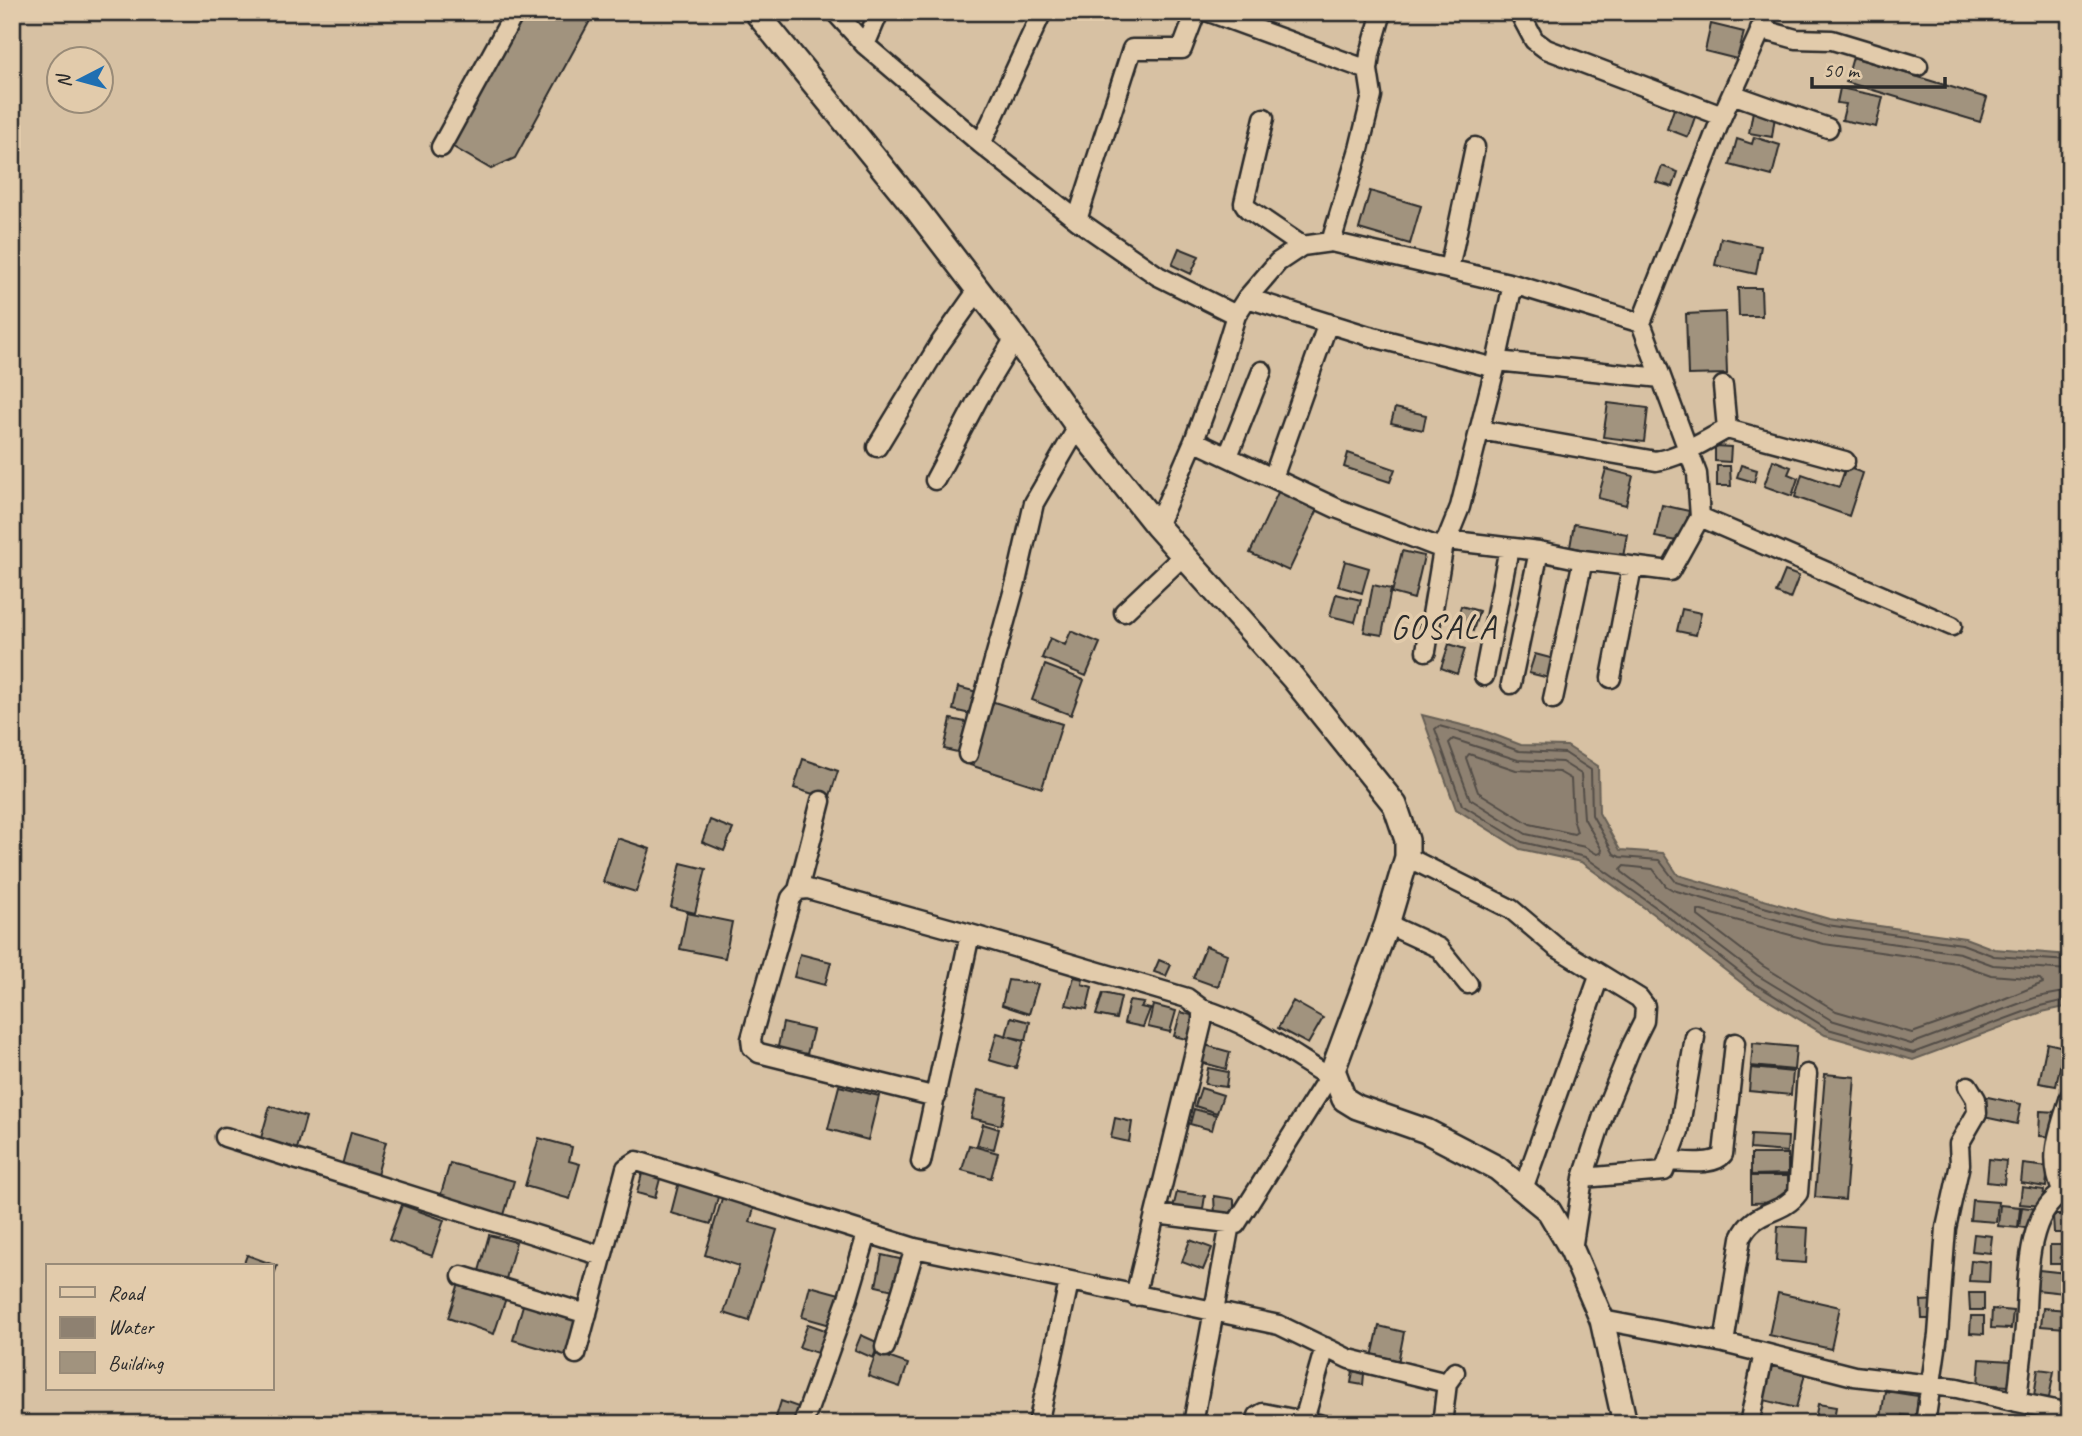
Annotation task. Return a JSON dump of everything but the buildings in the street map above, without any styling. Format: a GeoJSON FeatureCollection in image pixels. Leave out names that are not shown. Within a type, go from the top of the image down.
{"type":"FeatureCollection","features":[{"type":"Feature","properties":{"kind":"main road"},"geometry":{"type":"LineString","coordinates":[[756,12],[917,210],[1015,338],[1078,427],[1157,526],[1293,678],[1395,805],[1406,840],[1407,858],[1387,924],[1331,1073],[1344,1099],[1357,1107],[1426,1131],[1497,1168],[1549,1211],[1572,1250],[1602,1320],[1625,1424]]}},
{"type":"Feature","properties":{"kind":"street"},"geometry":{"type":"LineString","coordinates":[[441,147],[515,12]]}},
{"type":"Feature","properties":{"kind":"street"},"geometry":{"type":"LineString","coordinates":[[835,12],[865,45],[981,144],[1077,220],[1157,276],[1236,315]]}},
{"type":"Feature","properties":{"kind":"street"},"geometry":{"type":"LineString","coordinates":[[865,45],[879,12]]}},
{"type":"Feature","properties":{"kind":"street"},"geometry":{"type":"LineString","coordinates":[[981,144],[1042,12]]}},
{"type":"Feature","properties":{"kind":"street"},"geometry":{"type":"LineString","coordinates":[[1077,220],[1132,49],[1182,49],[1196,12]]}},
{"type":"Feature","properties":{"kind":"street"},"geometry":{"type":"LineString","coordinates":[[1209,12],[1368,70]]}},
{"type":"Feature","properties":{"kind":"street"},"geometry":{"type":"LineString","coordinates":[[1331,242],[1372,96],[1368,70],[1381,12]]}},
{"type":"Feature","properties":{"kind":"street"},"geometry":{"type":"LineString","coordinates":[[1519,12],[1534,40],[1546,50],[1722,116]]}},
{"type":"Feature","properties":{"kind":"street"},"geometry":{"type":"LineString","coordinates":[[1194,441],[1336,508],[1444,545],[1539,551],[1583,560],[1670,571],[1700,517],[1697,474],[1641,323],[1722,116],[1769,12]]}},
{"type":"Feature","properties":{"kind":"street"},"geometry":{"type":"LineString","coordinates":[[1760,29],[1796,39],[1832,40],[1918,66]]}},
{"type":"Feature","properties":{"kind":"street"},"geometry":{"type":"LineString","coordinates":[[1732,94],[1828,128]]}},
{"type":"Feature","properties":{"kind":"street"},"geometry":{"type":"LineString","coordinates":[[1264,118],[1244,203],[1248,209],[1302,246]]}},
{"type":"Feature","properties":{"kind":"street"},"geometry":{"type":"LineString","coordinates":[[1449,269],[1475,147]]}},
{"type":"Feature","properties":{"kind":"street"},"geometry":{"type":"LineString","coordinates":[[1157,526],[1194,441],[1236,315],[1278,262],[1302,246],[1331,242],[1513,284],[1641,323]]}},
{"type":"Feature","properties":{"kind":"street"},"geometry":{"type":"LineString","coordinates":[[1426,651],[1444,545],[1460,507],[1513,284]]}},
{"type":"Feature","properties":{"kind":"street"},"geometry":{"type":"LineString","coordinates":[[877,447],[939,345],[978,290]]}},
{"type":"Feature","properties":{"kind":"street"},"geometry":{"type":"LineString","coordinates":[[1247,298],[1369,336],[1496,364],[1661,378]]}},
{"type":"Feature","properties":{"kind":"street"},"geometry":{"type":"LineString","coordinates":[[1273,478],[1328,323]]}},
{"type":"Feature","properties":{"kind":"street"},"geometry":{"type":"LineString","coordinates":[[935,480],[978,399],[1015,338]]}},
{"type":"Feature","properties":{"kind":"street"},"geometry":{"type":"LineString","coordinates":[[1228,456],[1262,371]]}},
{"type":"Feature","properties":{"kind":"street"},"geometry":{"type":"LineString","coordinates":[[1723,386],[1727,429]]}},
{"type":"Feature","properties":{"kind":"street"},"geometry":{"type":"LineString","coordinates":[[968,754],[1016,582],[1034,503],[1078,427]]}},
{"type":"Feature","properties":{"kind":"street"},"geometry":{"type":"LineString","coordinates":[[1480,430],[1656,461],[1675,458],[1727,429],[1845,461]]}},
{"type":"Feature","properties":{"kind":"street"},"geometry":{"type":"LineString","coordinates":[[1700,517],[1952,626]]}},
{"type":"Feature","properties":{"kind":"street"},"geometry":{"type":"LineString","coordinates":[[1484,676],[1509,548]]}},
{"type":"Feature","properties":{"kind":"street"},"geometry":{"type":"LineString","coordinates":[[1511,684],[1539,551]]}},
{"type":"Feature","properties":{"kind":"street"},"geometry":{"type":"LineString","coordinates":[[1124,612],[1183,555]]}},
{"type":"Feature","properties":{"kind":"street"},"geometry":{"type":"LineString","coordinates":[[1553,699],[1583,560]]}},
{"type":"Feature","properties":{"kind":"street"},"geometry":{"type":"LineString","coordinates":[[1611,678],[1632,567]]}},
{"type":"Feature","properties":{"kind":"street"},"geometry":{"type":"LineString","coordinates":[[821,801],[798,890],[791,898],[751,1039],[752,1047],[759,1053],[936,1097]]}},
{"type":"Feature","properties":{"kind":"street"},"geometry":{"type":"LineString","coordinates":[[1407,858],[1511,909],[1556,947],[1639,998],[1646,1006],[1646,1014],[1603,1116],[1583,1178],[1572,1250]]}},
{"type":"Feature","properties":{"kind":"street"},"geometry":{"type":"LineString","coordinates":[[798,890],[808,889],[970,933],[1187,998],[1202,1009],[1226,1016],[1331,1073],[1236,1224],[1156,1214]]}},
{"type":"Feature","properties":{"kind":"street"},"geometry":{"type":"LineString","coordinates":[[1387,924],[1439,947],[1468,984]]}},
{"type":"Feature","properties":{"kind":"street"},"geometry":{"type":"LineString","coordinates":[[921,1162],[970,933]]}},
{"type":"Feature","properties":{"kind":"street"},"geometry":{"type":"LineString","coordinates":[[1523,1189],[1600,974]]}},
{"type":"Feature","properties":{"kind":"street"},"geometry":{"type":"LineString","coordinates":[[1135,1296],[1202,1023],[1202,1009]]}},
{"type":"Feature","properties":{"kind":"street"},"geometry":{"type":"LineString","coordinates":[[1583,1178],[1664,1171],[1679,1131],[1695,1037]]}},
{"type":"Feature","properties":{"kind":"street"},"geometry":{"type":"LineString","coordinates":[[1668,1161],[1713,1161],[1721,1158],[1735,1043]]}},
{"type":"Feature","properties":{"kind":"street"},"geometry":{"type":"LineString","coordinates":[[1724,1342],[1741,1238],[1745,1228],[1763,1214],[1787,1205],[1798,1193],[1807,1074]]}},
{"type":"Feature","properties":{"kind":"street"},"geometry":{"type":"LineString","coordinates":[[1925,1424],[1938,1335],[1946,1228],[1960,1164],[1959,1143],[1977,1113],[1976,1099],[1968,1086]]}},
{"type":"Feature","properties":{"kind":"street"},"geometry":{"type":"LineString","coordinates":[[2017,1402],[2031,1255],[2037,1228],[2045,1207],[2050,1201],[2066,1193],[2055,1175],[2054,1164],[2057,1140],[2070,1097]]}},
{"type":"Feature","properties":{"kind":"street"},"geometry":{"type":"LineString","coordinates":[[225,1137],[602,1256]]}},
{"type":"Feature","properties":{"kind":"street"},"geometry":{"type":"LineString","coordinates":[[576,1354],[626,1168],[637,1161],[915,1248],[1279,1325],[1349,1359],[1451,1378],[1442,1424]]}},
{"type":"Feature","properties":{"kind":"street"},"geometry":{"type":"LineString","coordinates":[[1194,1424],[1230,1224]]}},
{"type":"Feature","properties":{"kind":"street"},"geometry":{"type":"LineString","coordinates":[[803,1424],[848,1298],[867,1234]]}},
{"type":"Feature","properties":{"kind":"street"},"geometry":{"type":"LineString","coordinates":[[885,1347],[915,1248]]}},
{"type":"Feature","properties":{"kind":"street"},"geometry":{"type":"LineString","coordinates":[[462,1276],[587,1314]]}},
{"type":"Feature","properties":{"kind":"street"},"geometry":{"type":"LineString","coordinates":[[1038,1424],[1069,1282]]}},
{"type":"Feature","properties":{"kind":"street"},"geometry":{"type":"LineString","coordinates":[[1602,1320],[1724,1342],[1854,1376],[1957,1388],[2070,1413]]}},
{"type":"Feature","properties":{"kind":"street"},"geometry":{"type":"LineString","coordinates":[[1256,1424],[1258,1416],[1263,1413],[1312,1422],[1325,1348]]}},
{"type":"Feature","properties":{"kind":"street"},"geometry":{"type":"LineString","coordinates":[[1749,1424],[1765,1353]]}},
{"type":"Feature","properties":{"kind":"water"},"geometry":{"type":"Polygon","coordinates":[[[1422,715],[1482,730],[1521,745],[1567,746],[1598,766],[1599,813],[1620,850],[1663,853],[1678,875],[1829,919],[1965,938],[1994,949],[2070,955],[2070,1006],[2042,1012],[1913,1060],[1825,1035],[1748,988],[1581,862],[1520,849],[1456,809],[1422,715]]]}},
{"type":"Feature","properties":{"kind":"district","name":"GOSALA"},"geometry":{"type":"Point","coordinates":[1444,626]}}]}
